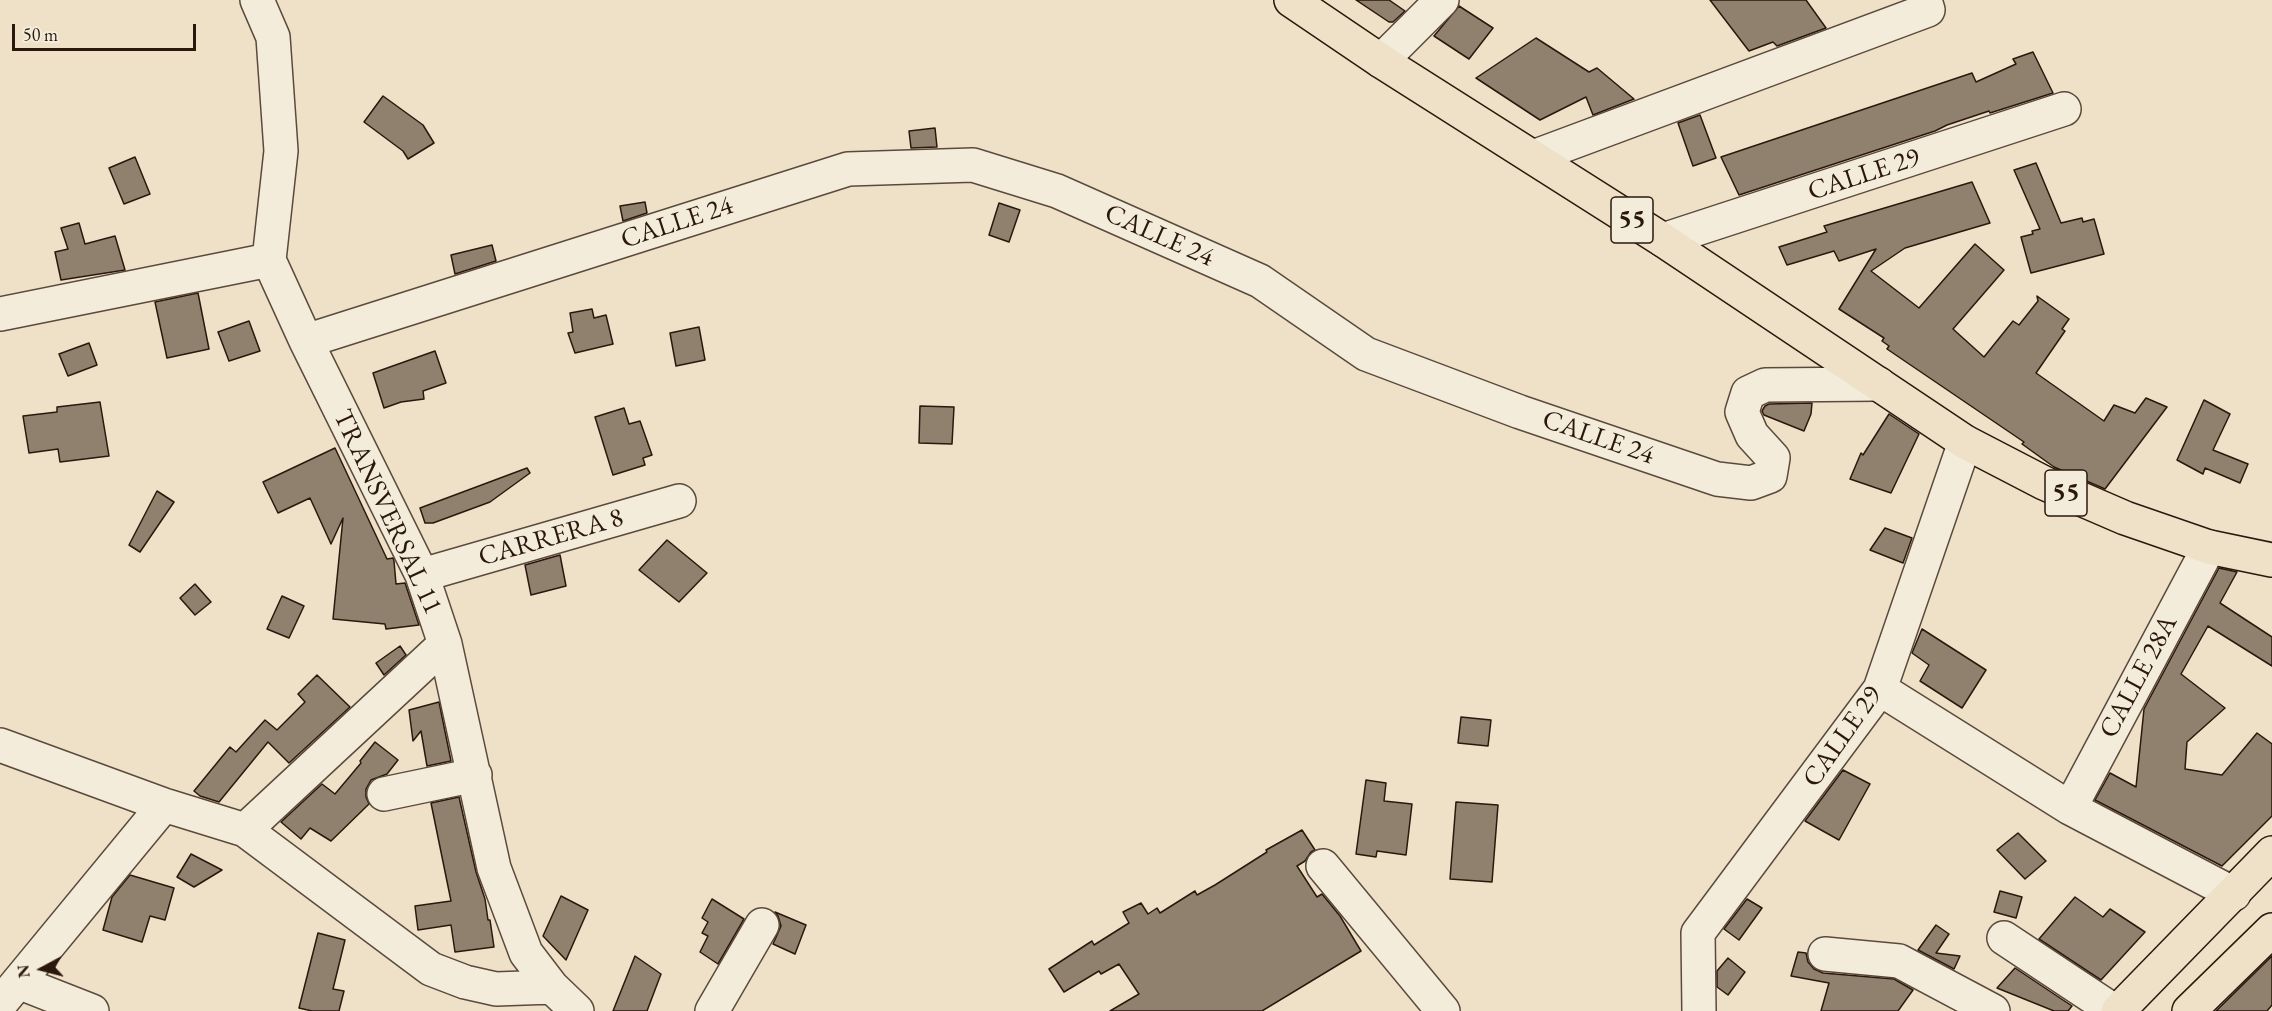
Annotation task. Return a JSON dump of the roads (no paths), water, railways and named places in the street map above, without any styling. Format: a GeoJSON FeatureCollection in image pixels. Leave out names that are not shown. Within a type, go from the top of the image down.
{"type":"FeatureCollection","features":[{"type":"Feature","properties":{"kind":"main road","name":"55"},"geometry":{"type":"LineString","coordinates":[[1291,0],[1382,61],[1663,240],[1965,442],[2044,483],[2125,518],[2209,547],[2272,561]]}},
{"type":"Feature","properties":{"kind":"main road"},"geometry":{"type":"LineString","coordinates":[[2116,1011],[2272,853]]}},
{"type":"Feature","properties":{"kind":"main road"},"geometry":{"type":"LineString","coordinates":[[2189,1011],[2272,930]]}},
{"type":"Feature","properties":{"kind":"street"},"geometry":{"type":"LineString","coordinates":[[0,314],[269,261],[281,151],[273,37],[257,0]]}},
{"type":"Feature","properties":{"kind":"street"},"geometry":{"type":"LineString","coordinates":[[1382,61],[1442,0]]}},
{"type":"Feature","properties":{"kind":"street"},"geometry":{"type":"LineString","coordinates":[[1533,157],[1928,10],[1925,0]]}},
{"type":"Feature","properties":{"kind":"street","name":"CALLE 29"},"geometry":{"type":"LineString","coordinates":[[1663,240],[2064,109]]}},
{"type":"Feature","properties":{"kind":"street","name":"CALLE 24"},"geometry":{"type":"LineString","coordinates":[[306,341],[848,169],[973,165],[1057,191],[1260,281],[1366,354],[1520,412],[1717,479],[1751,483],[1770,476],[1773,458],[1752,435],[1742,412],[1748,393],[1765,385],[1879,384]]}},
{"type":"Feature","properties":{"kind":"street","name":"TRANSVERSAL 11"},"geometry":{"type":"LineString","coordinates":[[269,261],[422,575],[445,644],[494,868],[526,953],[552,987],[577,1011]]}},
{"type":"Feature","properties":{"kind":"street","name":"CALLE 29"},"geometry":{"type":"LineString","coordinates":[[1699,1011],[1698,933],[1880,689],[1965,442]]}},
{"type":"Feature","properties":{"kind":"street","name":"CARRERA 8"},"geometry":{"type":"LineString","coordinates":[[422,575],[679,501]]}},
{"type":"Feature","properties":{"kind":"street","name":"CALLE 28A"},"geometry":{"type":"LineString","coordinates":[[2070,808],[2209,547]]}},
{"type":"Feature","properties":{"kind":"street"},"geometry":{"type":"LineString","coordinates":[[245,830],[445,644]]}},
{"type":"Feature","properties":{"kind":"street"},"geometry":{"type":"LineString","coordinates":[[1880,689],[2070,808],[2234,894]]}},
{"type":"Feature","properties":{"kind":"street"},"geometry":{"type":"LineString","coordinates":[[0,745],[164,805],[245,830],[431,969],[465,982],[489,1000],[552,987]]}},
{"type":"Feature","properties":{"kind":"street"},"geometry":{"type":"LineString","coordinates":[[384,794],[475,775]]}},
{"type":"Feature","properties":{"kind":"street"},"geometry":{"type":"LineString","coordinates":[[92,1011],[9,993],[164,805]]}},
{"type":"Feature","properties":{"kind":"street"},"geometry":{"type":"LineString","coordinates":[[1323,866],[1443,1011]]}},
{"type":"Feature","properties":{"kind":"street"},"geometry":{"type":"LineString","coordinates":[[712,1011],[762,925]]}},
{"type":"Feature","properties":{"kind":"street"},"geometry":{"type":"LineString","coordinates":[[2004,938],[2116,1011]]}},
{"type":"Feature","properties":{"kind":"street"},"geometry":{"type":"LineString","coordinates":[[1825,954],[1899,961],[1993,1011]]}}]}
